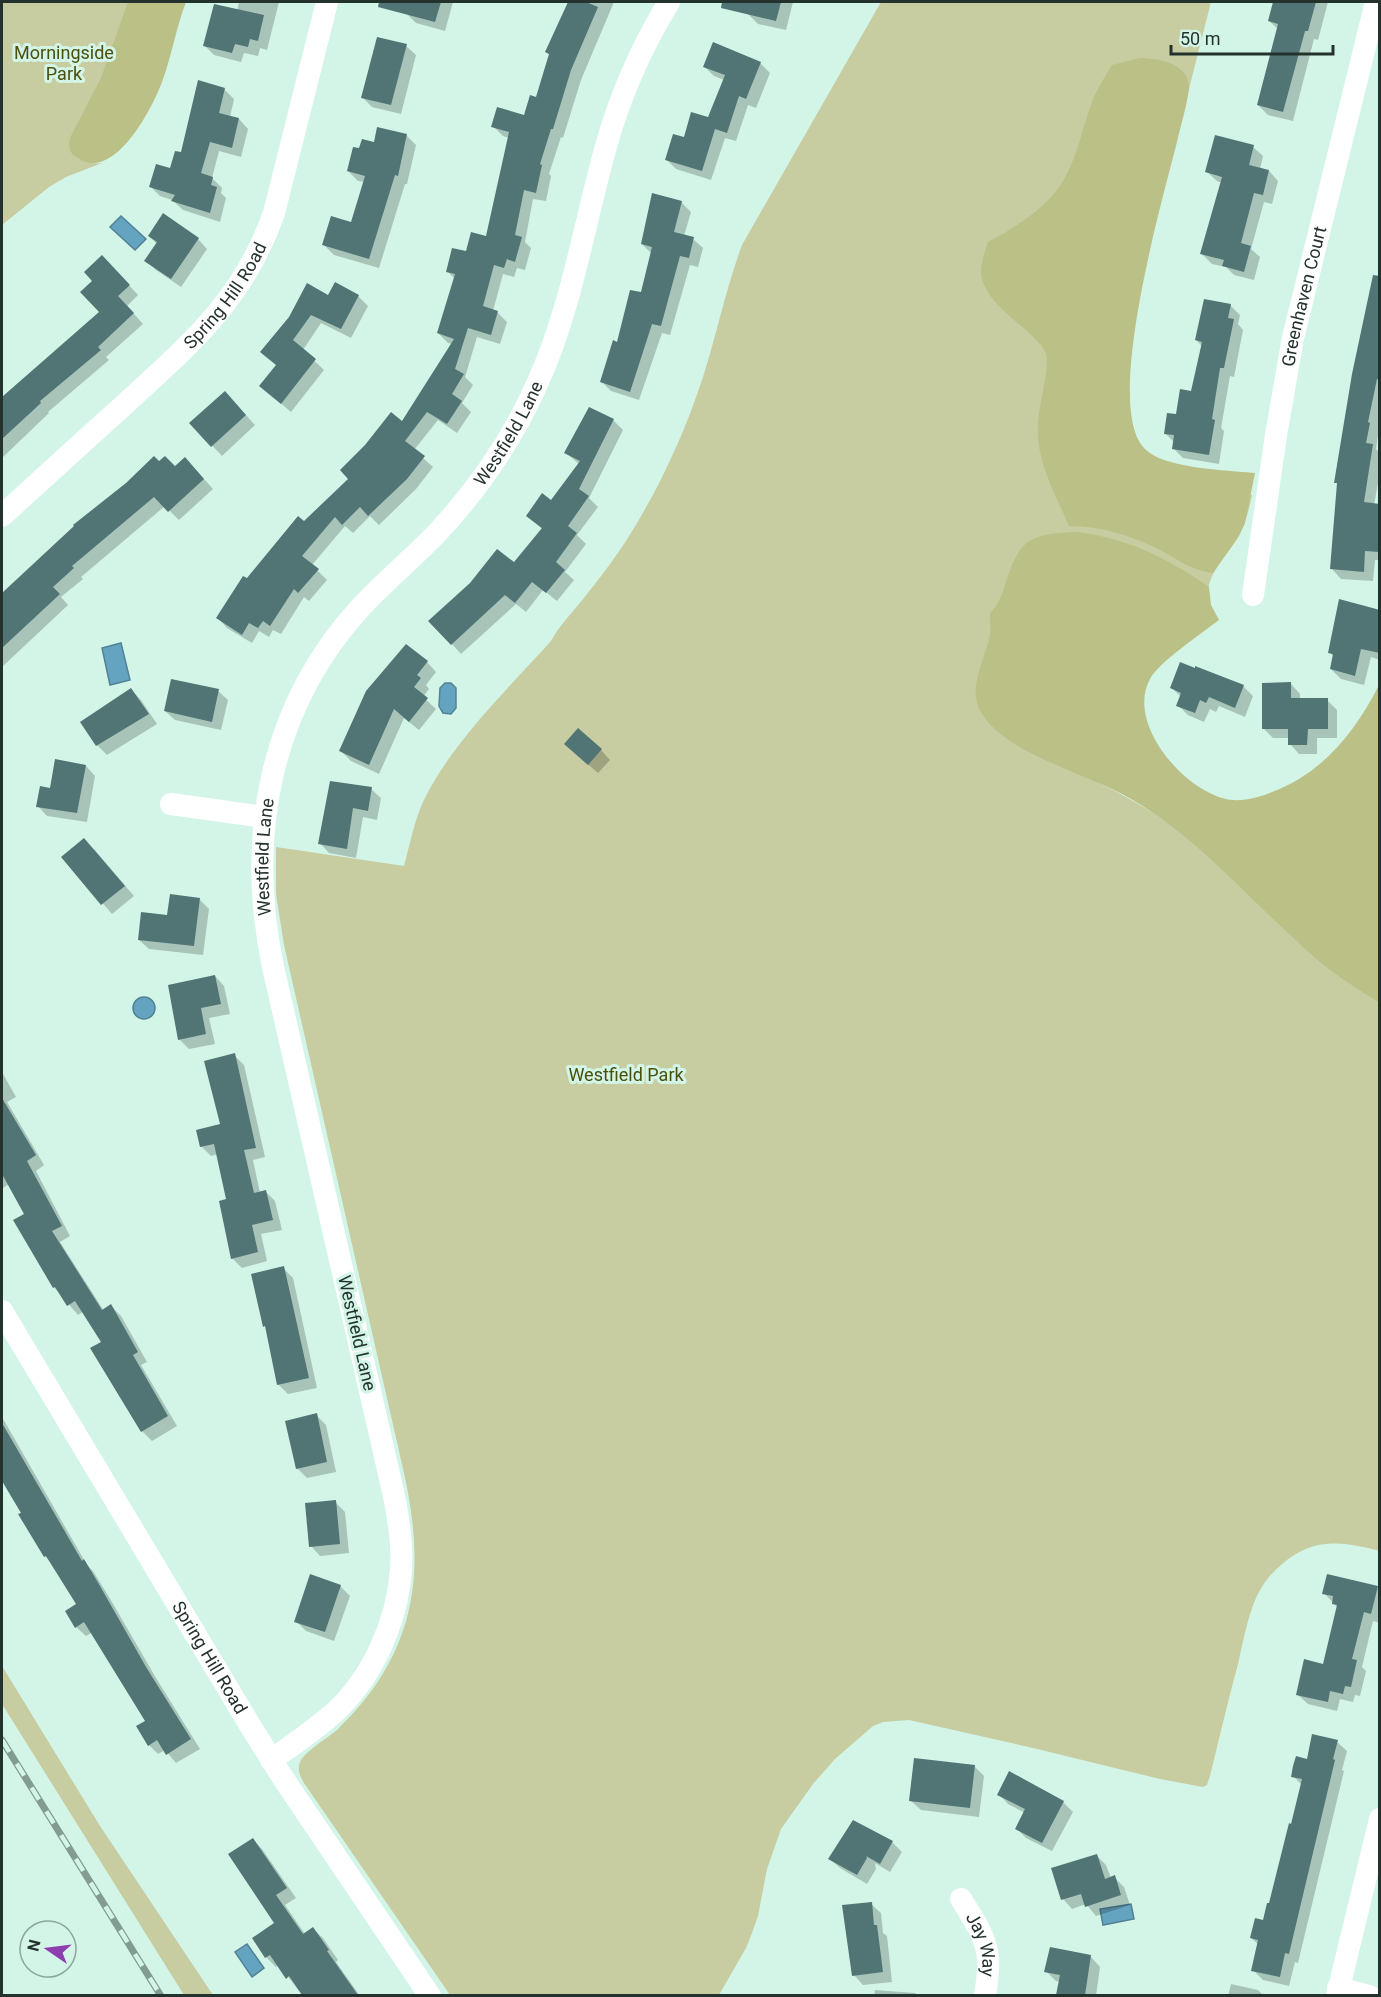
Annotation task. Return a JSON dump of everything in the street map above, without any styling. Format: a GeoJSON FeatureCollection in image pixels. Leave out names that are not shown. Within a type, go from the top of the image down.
{"type":"FeatureCollection","features":[{"type":"Feature","properties":{"kind":"street","name":"Spring Hill Road"},"geometry":{"type":"LineString","coordinates":[[2,516],[189,345],[219,313],[242,281],[262,243],[274,213],[327,2]]}},
{"type":"Feature","properties":{"kind":"street","name":"Westfield Lane"},"geometry":{"type":"LineString","coordinates":[[271,1760],[298,1742],[334,1712],[366,1673],[389,1626],[399,1585],[401,1553],[393,1487],[271,956],[262,896],[261,869],[264,817],[273,768],[299,699],[320,662],[360,608],[428,542],[467,498],[506,442],[535,389],[564,314],[611,129],[633,71],[669,2]]}},
{"type":"Feature","properties":{"kind":"street","name":"Greenhaven Court"},"geometry":{"type":"LineString","coordinates":[[1253,595],[1290,355],[1376,2]]}},
{"type":"Feature","properties":{"kind":"street"},"geometry":{"type":"LineString","coordinates":[[171,804],[264,817]]}},
{"type":"Feature","properties":{"kind":"street","name":"Spring Hill Road"},"geometry":{"type":"LineString","coordinates":[[2,1311],[271,1760],[430,1995]]}},
{"type":"Feature","properties":{"kind":"street"},"geometry":{"type":"LineString","coordinates":[[1369,1995],[1337,1992],[1380,1819]]}},
{"type":"Feature","properties":{"kind":"street","name":"Jay Way"},"geometry":{"type":"LineString","coordinates":[[961,1899],[986,1946],[988,1961],[986,1995]]}},
{"type":"Feature","properties":{"kind":"green space","name":"Morningside Park"},"geometry":{"type":"Polygon","coordinates":[[[2,2],[163,2],[69,146],[78,158],[92,163],[102,163],[66,177],[49,187],[2,225],[2,2]]]}},
{"type":"Feature","properties":{"kind":"green space"},"geometry":{"type":"Polygon","coordinates":[[[128,2],[186,2],[169,62],[150,109],[130,140],[118,152],[104,160],[91,163],[72,154],[69,147],[70,138],[101,78],[128,2]]]}},
{"type":"Feature","properties":{"kind":"green space","name":"Westfield Park"},"geometry":{"type":"Polygon","coordinates":[[[881,2],[1211,2],[1095,460],[1252,495],[1251,500],[1241,530],[1209,584],[1208,595],[1218,618],[1042,757],[1115,791],[1166,822],[1215,862],[1317,960],[1379,1003],[1380,1551],[1353,1545],[1316,1546],[1293,1556],[1277,1568],[1267,1580],[1250,1614],[1210,1776],[1207,1785],[1203,1787],[909,1720],[883,1722],[873,1726],[835,1759],[813,1784],[781,1829],[767,1869],[758,1916],[752,1933],[719,1995],[450,1995],[304,1783],[299,1770],[300,1762],[307,1753],[338,1729],[365,1699],[393,1655],[410,1605],[414,1579],[414,1553],[413,1527],[404,1473],[284,945],[276,894],[276,847],[404,866],[424,800],[450,757],[482,717],[551,641],[617,554],[653,495],[677,446],[697,394],[742,245],[881,2]]]}},
{"type":"Feature","properties":{"kind":"green space"},"geometry":{"type":"Polygon","coordinates":[[[1140,58],[1164,61],[1179,68],[1184,73],[1189,88],[1149,253],[1140,301],[1130,392],[1133,426],[1145,449],[1154,456],[1181,465],[1255,473],[1245,523],[1239,536],[1213,573],[1193,568],[1129,536],[1093,528],[1069,526],[1048,478],[1038,439],[1046,354],[1036,340],[991,297],[982,279],[981,266],[988,242],[1020,223],[1057,191],[1076,152],[1094,97],[1112,65],[1140,58]]]}},
{"type":"Feature","properties":{"kind":"green space"},"geometry":{"type":"Polygon","coordinates":[[[1075,532],[1129,544],[1162,558],[1209,587],[1211,605],[1219,620],[1181,648],[1155,672],[1144,697],[1146,716],[1153,736],[1165,755],[1197,785],[1215,795],[1232,800],[1253,798],[1290,784],[1307,774],[1336,749],[1359,719],[1379,685],[1379,1003],[1317,960],[1203,852],[1157,815],[1114,790],[1029,752],[1010,741],[982,714],[976,695],[976,685],[990,635],[990,613],[1001,597],[1015,558],[1027,543],[1035,538],[1075,532]]]}},
{"type":"Feature","properties":{"kind":"green space"},"geometry":{"type":"Polygon","coordinates":[[[2,1666],[100,1826],[213,1995],[184,1995],[2,1704],[2,1666]]]}},
{"type":"Feature","properties":{"kind":"water"},"geometry":{"type":"Polygon","coordinates":[[[121,216],[146,239],[135,250],[110,227],[121,216]]]}},
{"type":"Feature","properties":{"kind":"water"},"geometry":{"type":"Polygon","coordinates":[[[121,643],[130,680],[110,685],[102,648],[121,643]]]}},
{"type":"Feature","properties":{"kind":"water"},"geometry":{"type":"Polygon","coordinates":[[[445,683],[451,683],[456,688],[456,708],[451,714],[443,713],[439,706],[440,688],[445,683]]]}},
{"type":"Feature","properties":{"kind":"water"},"geometry":{"type":"Polygon","coordinates":[[[140,997],[148,997],[155,1004],[155,1012],[148,1019],[140,1019],[133,1012],[133,1004],[140,997]]]}},
{"type":"Feature","properties":{"kind":"water"},"geometry":{"type":"Polygon","coordinates":[[[1131,1904],[1134,1919],[1103,1925],[1100,1909],[1131,1904]]]}},
{"type":"Feature","properties":{"kind":"water"},"geometry":{"type":"Polygon","coordinates":[[[247,1944],[264,1968],[252,1977],[235,1952],[247,1944]]]}},
{"type":"Feature","properties":{"kind":"building"},"geometry":{"type":"Polygon","coordinates":[[[379,2],[441,2],[435,22],[378,7],[379,2]]]}},
{"type":"Feature","properties":{"kind":"building"},"geometry":{"type":"Polygon","coordinates":[[[568,2],[586,2],[598,7],[571,70],[553,129],[551,129],[540,164],[542,165],[536,193],[524,190],[515,235],[522,237],[515,262],[507,259],[504,268],[494,265],[483,306],[498,311],[491,335],[468,328],[455,369],[464,374],[452,394],[462,401],[447,424],[427,412],[405,441],[425,456],[407,479],[368,516],[360,507],[342,525],[335,517],[302,556],[319,569],[298,593],[294,589],[270,626],[263,621],[258,628],[249,623],[242,635],[216,618],[243,576],[247,578],[298,516],[304,521],[348,479],[340,470],[365,445],[391,412],[402,421],[454,339],[437,333],[455,274],[446,272],[452,248],[466,251],[471,232],[486,236],[509,132],[491,127],[497,107],[524,115],[530,95],[536,97],[549,54],[545,52],[568,2]]]}},
{"type":"Feature","properties":{"kind":"building"},"geometry":{"type":"Polygon","coordinates":[[[722,2],[781,2],[776,21],[721,8],[722,2]]]}},
{"type":"Feature","properties":{"kind":"building"},"geometry":{"type":"Polygon","coordinates":[[[1273,2],[1316,2],[1308,31],[1305,31],[1283,112],[1257,105],[1278,24],[1268,21],[1273,2]]]}},
{"type":"Feature","properties":{"kind":"building"},"geometry":{"type":"Polygon","coordinates":[[[214,4],[264,15],[258,41],[250,39],[248,47],[235,44],[232,53],[203,46],[214,4]]]}},
{"type":"Feature","properties":{"kind":"building"},"geometry":{"type":"Polygon","coordinates":[[[377,37],[407,44],[391,105],[361,98],[377,37]]]}},
{"type":"Feature","properties":{"kind":"building"},"geometry":{"type":"Polygon","coordinates":[[[713,42],[761,62],[746,99],[739,96],[727,133],[715,129],[702,171],[665,160],[673,134],[684,137],[691,112],[708,117],[725,75],[703,67],[713,42]]]}},
{"type":"Feature","properties":{"kind":"building"},"geometry":{"type":"Polygon","coordinates":[[[198,80],[225,88],[219,113],[239,118],[232,148],[210,142],[201,173],[213,177],[211,185],[217,187],[210,213],[171,201],[175,195],[149,187],[156,164],[170,168],[175,151],[181,152],[198,80]]]}},
{"type":"Feature","properties":{"kind":"building"},"geometry":{"type":"Polygon","coordinates":[[[377,127],[407,134],[398,176],[395,175],[369,259],[322,245],[331,216],[351,222],[365,176],[347,171],[353,147],[359,148],[362,139],[374,142],[377,127]]]}},
{"type":"Feature","properties":{"kind":"building"},"geometry":{"type":"Polygon","coordinates":[[[1215,135],[1254,145],[1249,165],[1269,170],[1263,195],[1254,193],[1241,243],[1251,246],[1244,272],[1222,266],[1224,260],[1200,254],[1222,177],[1205,172],[1215,135]]]}},
{"type":"Feature","properties":{"kind":"building"},"geometry":{"type":"Polygon","coordinates":[[[652,193],[682,201],[674,232],[694,237],[689,258],[680,256],[661,326],[652,324],[630,392],[600,382],[613,340],[617,342],[630,290],[641,292],[652,247],[641,244],[652,193]]]}},
{"type":"Feature","properties":{"kind":"building"},"geometry":{"type":"Polygon","coordinates":[[[163,213],[199,238],[171,279],[144,261],[157,242],[148,236],[163,213]]]}},
{"type":"Feature","properties":{"kind":"building"},"geometry":{"type":"Polygon","coordinates":[[[102,255],[130,285],[118,296],[134,313],[98,347],[101,350],[40,401],[41,403],[2,439],[2,397],[99,312],[80,292],[92,281],[84,272],[102,255]]]}},
{"type":"Feature","properties":{"kind":"building"},"geometry":{"type":"Polygon","coordinates":[[[1373,275],[1380,276],[1380,379],[1377,379],[1368,422],[1370,423],[1366,443],[1373,444],[1364,502],[1380,504],[1380,552],[1365,551],[1364,572],[1330,569],[1337,483],[1334,483],[1352,374],[1373,275]]]}},
{"type":"Feature","properties":{"kind":"building"},"geometry":{"type":"Polygon","coordinates":[[[335,282],[359,295],[341,329],[311,315],[293,340],[316,359],[281,404],[259,386],[276,365],[260,352],[289,317],[307,283],[328,295],[335,282]]]}},
{"type":"Feature","properties":{"kind":"building"},"geometry":{"type":"Polygon","coordinates":[[[1204,299],[1231,304],[1228,318],[1234,319],[1224,368],[1220,368],[1209,455],[1172,449],[1174,435],[1164,434],[1167,413],[1176,414],[1180,389],[1191,391],[1202,342],[1195,340],[1204,299]]]}},
{"type":"Feature","properties":{"kind":"building"},"geometry":{"type":"Polygon","coordinates":[[[225,391],[246,415],[211,447],[189,423],[225,391]]]}},
{"type":"Feature","properties":{"kind":"building"},"geometry":{"type":"Polygon","coordinates":[[[589,407],[614,419],[579,489],[589,496],[568,526],[577,533],[556,562],[565,570],[546,593],[532,582],[515,603],[505,595],[451,645],[428,621],[470,583],[497,549],[514,562],[542,528],[526,516],[542,493],[551,500],[580,461],[564,453],[589,407]]]}},
{"type":"Feature","properties":{"kind":"building"},"geometry":{"type":"Polygon","coordinates":[[[154,456],[159,461],[165,456],[175,466],[185,457],[204,479],[168,512],[154,497],[72,566],[74,568],[53,587],[60,594],[2,648],[2,593],[73,525],[126,483],[154,456]]]}},
{"type":"Feature","properties":{"kind":"building"},"geometry":{"type":"Polygon","coordinates":[[[1339,599],[1380,610],[1380,653],[1361,649],[1355,676],[1330,669],[1333,654],[1328,653],[1339,599]]]}},
{"type":"Feature","properties":{"kind":"building"},"geometry":{"type":"Polygon","coordinates":[[[406,644],[428,661],[417,675],[421,678],[414,687],[428,698],[409,722],[394,709],[369,765],[339,751],[366,691],[406,644]]]}},
{"type":"Feature","properties":{"kind":"building"},"geometry":{"type":"Polygon","coordinates":[[[1180,662],[1244,685],[1235,708],[1209,697],[1206,703],[1200,700],[1195,713],[1176,706],[1181,693],[1170,688],[1180,662]]]}},
{"type":"Feature","properties":{"kind":"building"},"geometry":{"type":"Polygon","coordinates":[[[171,679],[219,689],[212,722],[164,711],[171,679]]]}},
{"type":"Feature","properties":{"kind":"building"},"geometry":{"type":"Polygon","coordinates":[[[1291,682],[1291,698],[1328,698],[1328,729],[1308,729],[1307,745],[1288,745],[1288,729],[1262,729],[1262,683],[1291,682]]]}},
{"type":"Feature","properties":{"kind":"building"},"geometry":{"type":"Polygon","coordinates":[[[131,688],[149,714],[96,746],[80,722],[131,688]]]}},
{"type":"Feature","properties":{"kind":"building"},"geometry":{"type":"Polygon","coordinates":[[[578,728],[602,749],[588,765],[564,744],[578,728]]]}},
{"type":"Feature","properties":{"kind":"building"},"geometry":{"type":"Polygon","coordinates":[[[55,759],[86,765],[77,813],[36,807],[40,786],[50,788],[55,759]]]}},
{"type":"Feature","properties":{"kind":"building"},"geometry":{"type":"Polygon","coordinates":[[[330,781],[372,787],[368,811],[353,808],[347,849],[318,844],[330,781]]]}},
{"type":"Feature","properties":{"kind":"building"},"geometry":{"type":"Polygon","coordinates":[[[84,838],[125,886],[101,905],[61,857],[84,838]]]}},
{"type":"Feature","properties":{"kind":"building"},"geometry":{"type":"Polygon","coordinates":[[[170,894],[200,898],[194,946],[138,940],[141,912],[167,915],[170,894]]]}},
{"type":"Feature","properties":{"kind":"building"},"geometry":{"type":"Polygon","coordinates":[[[215,975],[221,1004],[201,1008],[206,1034],[178,1040],[168,985],[215,975]]]}},
{"type":"Feature","properties":{"kind":"building"},"geometry":{"type":"Polygon","coordinates":[[[235,1053],[256,1148],[244,1150],[254,1193],[266,1190],[273,1220],[252,1225],[258,1252],[231,1259],[219,1201],[226,1199],[214,1144],[200,1147],[196,1130],[220,1124],[204,1061],[235,1053]]]}},
{"type":"Feature","properties":{"kind":"building"},"geometry":{"type":"Polygon","coordinates":[[[2,1098],[36,1155],[27,1161],[62,1226],[52,1231],[102,1310],[111,1304],[138,1352],[133,1355],[168,1416],[141,1432],[90,1348],[101,1342],[75,1301],[67,1306],[55,1287],[53,1288],[13,1220],[24,1214],[2,1174],[2,1098]]]}},
{"type":"Feature","properties":{"kind":"building"},"geometry":{"type":"Polygon","coordinates":[[[284,1266],[309,1378],[277,1385],[251,1274],[284,1266]]]}},
{"type":"Feature","properties":{"kind":"building"},"geometry":{"type":"Polygon","coordinates":[[[317,1413],[327,1462],[296,1469],[285,1421],[317,1413]]]}},
{"type":"Feature","properties":{"kind":"building"},"geometry":{"type":"Polygon","coordinates":[[[2,1423],[82,1561],[84,1559],[146,1667],[191,1739],[166,1755],[157,1740],[148,1746],[136,1726],[145,1721],[84,1622],[75,1628],[65,1611],[76,1604],[18,1514],[21,1513],[2,1481],[2,1423]]]}},
{"type":"Feature","properties":{"kind":"building"},"geometry":{"type":"Polygon","coordinates":[[[336,1500],[340,1544],[309,1547],[305,1503],[336,1500]]]}},
{"type":"Feature","properties":{"kind":"building"},"geometry":{"type":"Polygon","coordinates":[[[310,1574],[341,1585],[325,1632],[294,1622],[310,1574]]]}},
{"type":"Feature","properties":{"kind":"building"},"geometry":{"type":"Polygon","coordinates":[[[1327,1574],[1378,1586],[1371,1614],[1364,1612],[1352,1659],[1357,1660],[1351,1687],[1345,1686],[1343,1694],[1330,1691],[1328,1702],[1296,1695],[1304,1659],[1323,1664],[1337,1605],[1332,1604],[1333,1596],[1322,1594],[1327,1574]]]}},
{"type":"Feature","properties":{"kind":"building"},"geometry":{"type":"Polygon","coordinates":[[[1312,1734],[1338,1740],[1289,1954],[1285,1953],[1280,1977],[1251,1971],[1258,1940],[1250,1938],[1255,1918],[1263,1920],[1289,1823],[1291,1824],[1302,1779],[1291,1777],[1296,1756],[1307,1759],[1312,1734]]]}},
{"type":"Feature","properties":{"kind":"building"},"geometry":{"type":"Polygon","coordinates":[[[914,1758],[975,1765],[970,1808],[909,1801],[914,1758]]]}},
{"type":"Feature","properties":{"kind":"building"},"geometry":{"type":"Polygon","coordinates":[[[1009,1771],[1064,1801],[1042,1843],[1015,1829],[1025,1809],[997,1795],[1009,1771]]]}},
{"type":"Feature","properties":{"kind":"building"},"geometry":{"type":"Polygon","coordinates":[[[853,1820],[893,1841],[880,1864],[866,1856],[857,1875],[828,1859],[853,1820]]]}},
{"type":"Feature","properties":{"kind":"building"},"geometry":{"type":"Polygon","coordinates":[[[253,1838],[287,1888],[276,1895],[303,1934],[313,1927],[358,1995],[302,1995],[289,1976],[286,1979],[270,1955],[265,1958],[252,1938],[274,1923],[228,1854],[253,1838]]]}},
{"type":"Feature","properties":{"kind":"building"},"geometry":{"type":"Polygon","coordinates":[[[1097,1854],[1105,1879],[1115,1875],[1121,1895],[1085,1907],[1081,1894],[1061,1900],[1051,1868],[1097,1854]]]}},
{"type":"Feature","properties":{"kind":"building"},"geometry":{"type":"Polygon","coordinates":[[[872,1902],[883,1972],[852,1976],[842,1905],[872,1902]]]}},
{"type":"Feature","properties":{"kind":"building"},"geometry":{"type":"Polygon","coordinates":[[[1050,1947],[1091,1955],[1085,1995],[1056,1995],[1060,1975],[1044,1972],[1050,1947]]]}},
{"type":"Feature","properties":{"kind":"railway"},"geometry":{"type":"LineString","coordinates":[[2,1740],[161,1996]]}}]}
